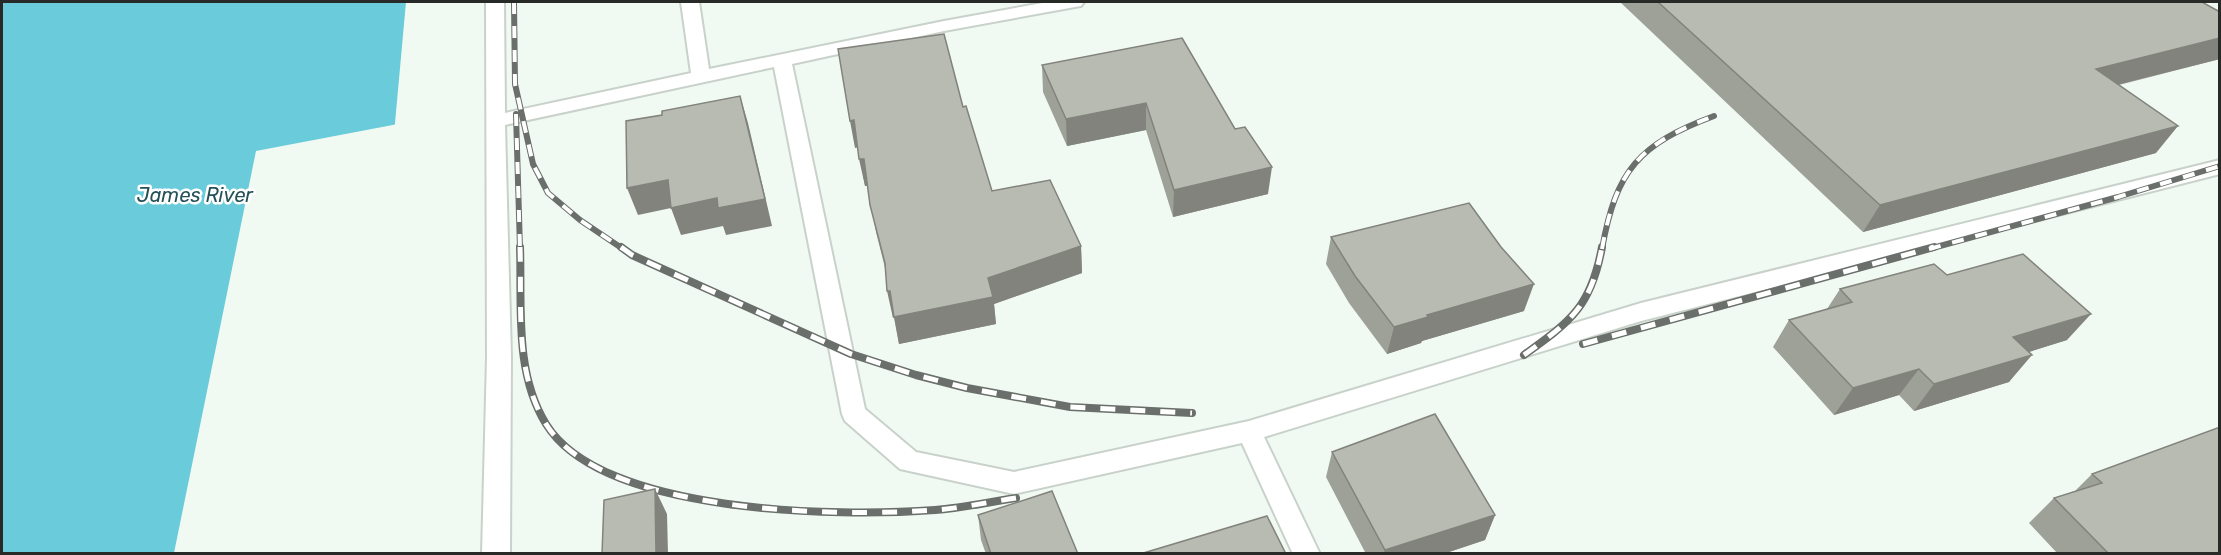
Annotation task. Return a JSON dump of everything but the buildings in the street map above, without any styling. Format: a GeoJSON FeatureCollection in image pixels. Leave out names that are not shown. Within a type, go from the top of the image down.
{"type":"FeatureCollection","features":[{"type":"Feature","properties":{"kind":"lane"},"geometry":{"type":"LineString","coordinates":[[495,2],[499,357],[496,554]]}},
{"type":"Feature","properties":{"kind":"lane"},"geometry":{"type":"LineString","coordinates":[[690,2],[701,77]]}},
{"type":"Feature","properties":{"kind":"lane"},"geometry":{"type":"LineString","coordinates":[[495,121],[783,60],[1075,2]]}},
{"type":"Feature","properties":{"kind":"lane"},"geometry":{"type":"LineString","coordinates":[[783,60],[854,414],[909,461],[1014,483],[1249,431],[1641,312],[2220,167]]}},
{"type":"Feature","properties":{"kind":"lane"},"geometry":{"type":"LineString","coordinates":[[1249,431],[1307,554]]}},
{"type":"Feature","properties":{"kind":"water","name":"James River"},"geometry":{"type":"Polygon","coordinates":[[[2,2],[406,2],[356,553],[2,553],[2,2]]]}},
{"type":"Feature","properties":{"kind":"pier"},"geometry":{"type":"Polygon","coordinates":[[[398,124],[359,554],[174,553],[256,151],[398,124]]]}},
{"type":"Feature","properties":{"kind":"railway"},"geometry":{"type":"LineString","coordinates":[[514,2],[515,84],[533,164],[548,193],[580,220],[623,249]]}},
{"type":"Feature","properties":{"kind":"railway"},"geometry":{"type":"LineString","coordinates":[[516,114],[520,249]]}},
{"type":"Feature","properties":{"kind":"railway"},"geometry":{"type":"LineString","coordinates":[[1602,249],[1615,199],[1635,163],[1667,137],[1714,116]]}},
{"type":"Feature","properties":{"kind":"railway"},"geometry":{"type":"LineString","coordinates":[[1929,249],[2118,197],[2220,166]]}},
{"type":"Feature","properties":{"kind":"railway"},"geometry":{"type":"LineString","coordinates":[[520,247],[524,361],[536,404],[546,424],[575,454],[617,477],[669,493],[726,504],[785,510],[842,512],[935,510],[1016,498]]}},
{"type":"Feature","properties":{"kind":"railway"},"geometry":{"type":"LineString","coordinates":[[621,247],[632,255],[851,354],[916,375],[967,388],[1070,407],[1192,413]]}},
{"type":"Feature","properties":{"kind":"railway"},"geometry":{"type":"LineString","coordinates":[[1524,355],[1566,322],[1585,299],[1592,284],[1602,247]]}},
{"type":"Feature","properties":{"kind":"railway"},"geometry":{"type":"LineString","coordinates":[[1583,344],[1934,247]]}}]}
